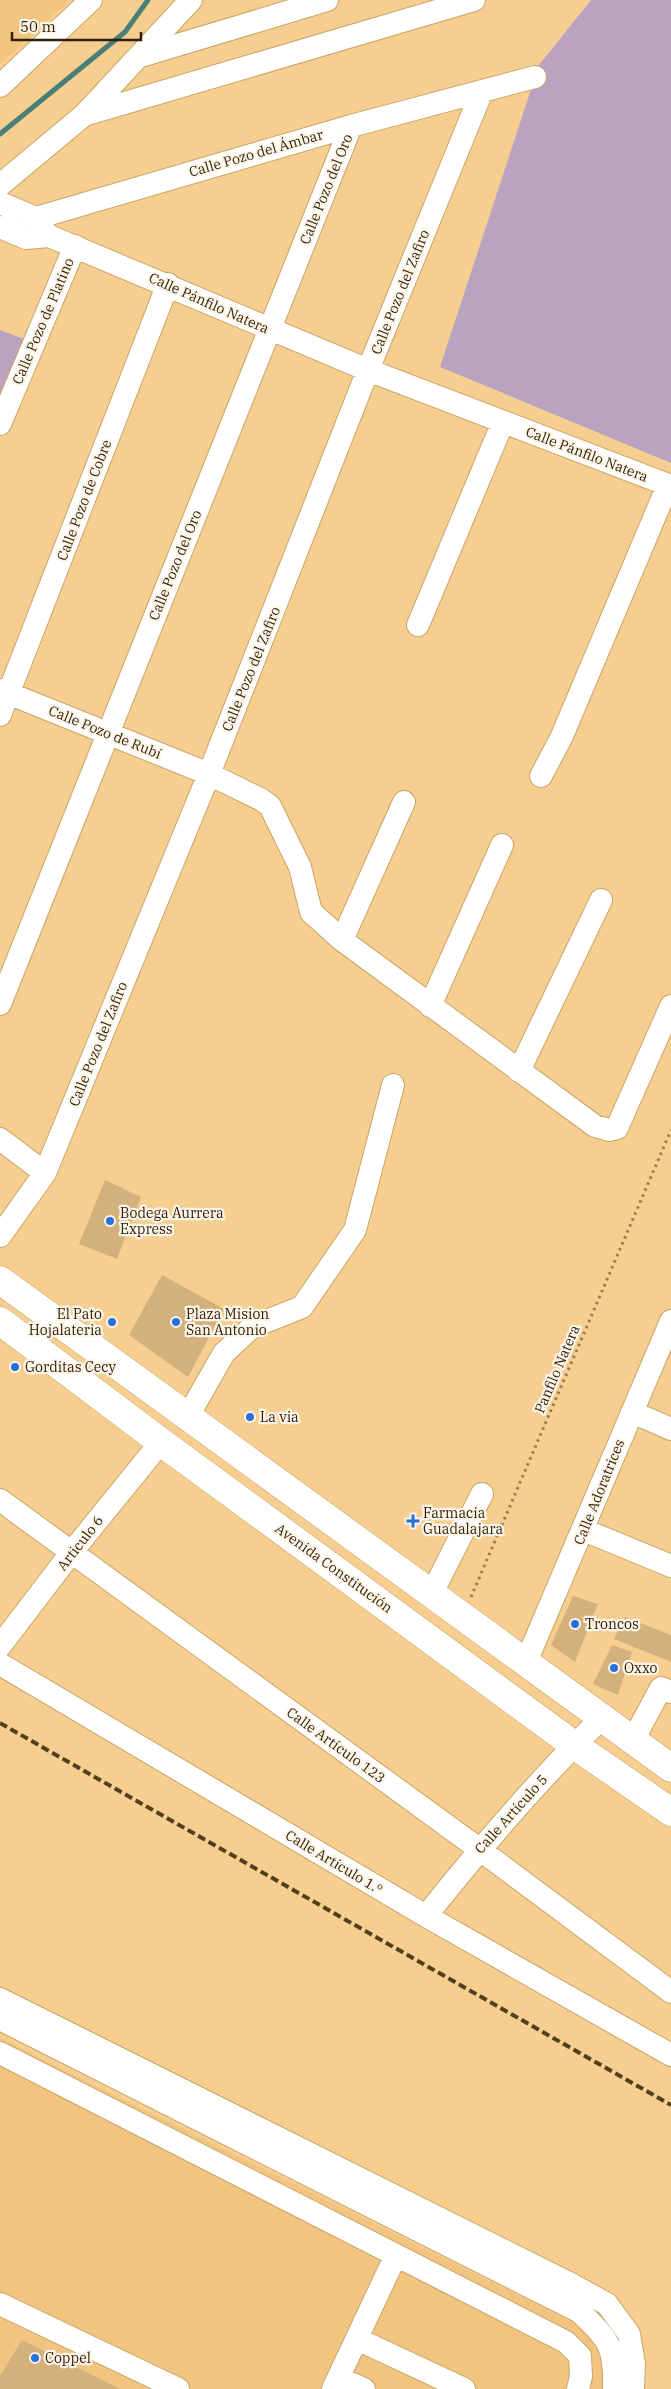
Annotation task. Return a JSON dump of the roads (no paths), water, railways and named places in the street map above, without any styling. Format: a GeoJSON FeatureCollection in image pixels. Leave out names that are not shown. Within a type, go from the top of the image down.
{"type":"FeatureCollection","features":[{"type":"Feature","properties":{"kind":"main road"},"geometry":{"type":"LineString","coordinates":[[0,1280],[671,1768]]}},
{"type":"Feature","properties":{"kind":"main road","name":"Avenida Constitución"},"geometry":{"type":"LineString","coordinates":[[0,1321],[161,1442],[574,1745],[671,1812]]}},
{"type":"Feature","properties":{"kind":"street"},"geometry":{"type":"LineString","coordinates":[[0,86],[91,0]]}},
{"type":"Feature","properties":{"kind":"street"},"geometry":{"type":"LineString","coordinates":[[0,185],[84,115],[190,0]]}},
{"type":"Feature","properties":{"kind":"street"},"geometry":{"type":"LineString","coordinates":[[140,56],[327,0]]}},
{"type":"Feature","properties":{"kind":"street"},"geometry":{"type":"LineString","coordinates":[[84,115],[474,0]]}},
{"type":"Feature","properties":{"kind":"street","name":"Calle Pozo del Ámbar"},"geometry":{"type":"LineString","coordinates":[[36,218],[351,126],[535,77]]}},
{"type":"Feature","properties":{"kind":"street","name":"Calle Pozo del Zafiro"},"geometry":{"type":"LineString","coordinates":[[0,1236],[45,1173],[209,774],[368,370],[482,91]]}},
{"type":"Feature","properties":{"kind":"street","name":"Calle Pozo del Oro"},"geometry":{"type":"LineString","coordinates":[[0,1004],[351,126]]}},
{"type":"Feature","properties":{"kind":"street"},"geometry":{"type":"LineString","coordinates":[[0,203],[36,218],[49,236]]}},
{"type":"Feature","properties":{"kind":"street"},"geometry":{"type":"LineString","coordinates":[[26,238],[36,218]]}},
{"type":"Feature","properties":{"kind":"street","name":"Calle Pánfilo Natera"},"geometry":{"type":"LineString","coordinates":[[0,227],[26,238],[49,236],[75,246],[168,284],[269,330],[669,486]]}},
{"type":"Feature","properties":{"kind":"street","name":"Calle Pozo de Platino"},"geometry":{"type":"LineString","coordinates":[[0,424],[75,246]]}},
{"type":"Feature","properties":{"kind":"street","name":"Calle Pozo de Cobre"},"geometry":{"type":"LineString","coordinates":[[0,715],[4,691],[168,284]]}},
{"type":"Feature","properties":{"kind":"street"},"geometry":{"type":"LineString","coordinates":[[418,625],[503,422]]}},
{"type":"Feature","properties":{"kind":"street"},"geometry":{"type":"LineString","coordinates":[[541,776],[566,727],[669,486]]}},
{"type":"Feature","properties":{"kind":"street","name":"Calle Pozo de Rubí"},"geometry":{"type":"LineString","coordinates":[[4,691],[209,774],[246,791],[270,806],[300,867],[311,912],[342,940],[519,1072],[595,1126],[609,1130],[617,1128],[666,1028]]}},
{"type":"Feature","properties":{"kind":"street"},"geometry":{"type":"LineString","coordinates":[[342,940],[404,802]]}},
{"type":"Feature","properties":{"kind":"street"},"geometry":{"type":"LineString","coordinates":[[430,1006],[502,845]]}},
{"type":"Feature","properties":{"kind":"street"},"geometry":{"type":"LineString","coordinates":[[519,1072],[601,900]]}},
{"type":"Feature","properties":{"kind":"street"},"geometry":{"type":"LineString","coordinates":[[666,1028],[671,1006]]}},
{"type":"Feature","properties":{"kind":"street"},"geometry":{"type":"LineString","coordinates":[[188,1416],[224,1353],[252,1327],[302,1307],[355,1230],[393,1085]]}},
{"type":"Feature","properties":{"kind":"street"},"geometry":{"type":"LineString","coordinates":[[0,1139],[45,1173]]}},
{"type":"Feature","properties":{"kind":"street","name":"Calle Adoratrices"},"geometry":{"type":"LineString","coordinates":[[526,1662],[584,1530],[671,1321]]}},
{"type":"Feature","properties":{"kind":"street"},"geometry":{"type":"LineString","coordinates":[[632,1412],[671,1429]]}},
{"type":"Feature","properties":{"kind":"street","name":"Articulo 6"},"geometry":{"type":"LineString","coordinates":[[0,1646],[71,1553],[161,1442]]}},
{"type":"Feature","properties":{"kind":"street"},"geometry":{"type":"LineString","coordinates":[[432,1593],[482,1494]]}},
{"type":"Feature","properties":{"kind":"street","name":"Calle Artículo 123"},"geometry":{"type":"LineString","coordinates":[[0,1500],[479,1849],[671,1992]]}},
{"type":"Feature","properties":{"kind":"street"},"geometry":{"type":"LineString","coordinates":[[584,1530],[671,1566]]}},
{"type":"Feature","properties":{"kind":"street","name":"Calle Artículo 1.º"},"geometry":{"type":"LineString","coordinates":[[0,1664],[426,1916],[671,2055]]}},
{"type":"Feature","properties":{"kind":"street"},"geometry":{"type":"LineString","coordinates":[[633,1740],[661,1688],[671,1692]]}},
{"type":"Feature","properties":{"kind":"street","name":"Calle Artículo 5"},"geometry":{"type":"LineString","coordinates":[[426,1916],[479,1849],[574,1745],[602,1718]]}},
{"type":"Feature","properties":{"kind":"street"},"geometry":{"type":"LineString","coordinates":[[0,1999],[568,2282],[607,2304],[629,2334],[634,2364],[633,2389]]}},
{"type":"Feature","properties":{"kind":"street"},"geometry":{"type":"LineString","coordinates":[[0,2019],[580,2312],[605,2336],[615,2362],[614,2389]]}},
{"type":"Feature","properties":{"kind":"street"},"geometry":{"type":"LineString","coordinates":[[0,2053],[566,2342],[580,2356],[581,2376],[578,2389]]}},
{"type":"Feature","properties":{"kind":"street"},"geometry":{"type":"LineString","coordinates":[[364,2389],[336,2383],[396,2255]]}},
{"type":"Feature","properties":{"kind":"street"},"geometry":{"type":"LineString","coordinates":[[0,2304],[178,2389]]}},
{"type":"Feature","properties":{"kind":"street"},"geometry":{"type":"LineString","coordinates":[[357,2339],[464,2389]]}},
{"type":"Feature","properties":{"kind":"waterway"},"geometry":{"type":"LineString","coordinates":[[0,134],[125,32],[148,0]]}},
{"type":"Feature","properties":{"kind":"railway"},"geometry":{"type":"LineString","coordinates":[[0,1723],[671,2105]]}},
{"type":"Feature","properties":{"kind":"place","name":"Bodega Aurrera Express"},"geometry":{"type":"Point","coordinates":[110,1221]}},
{"type":"Feature","properties":{"kind":"place","name":"El Pato Hojalateria"},"geometry":{"type":"Point","coordinates":[112,1322]}},
{"type":"Feature","properties":{"kind":"place","name":"Plaza Mision San Antonio"},"geometry":{"type":"Point","coordinates":[176,1322]}},
{"type":"Feature","properties":{"kind":"place","name":"Gorditas Cecy"},"geometry":{"type":"Point","coordinates":[15,1367]}},
{"type":"Feature","properties":{"kind":"place","name":"La via"},"geometry":{"type":"Point","coordinates":[250,1417]}},
{"type":"Feature","properties":{"kind":"place","name":"Farmacia Guadalajara"},"geometry":{"type":"Point","coordinates":[413,1521]}},
{"type":"Feature","properties":{"kind":"place","name":"Troncos"},"geometry":{"type":"Point","coordinates":[575,1624]}},
{"type":"Feature","properties":{"kind":"place","name":"Oxxo"},"geometry":{"type":"Point","coordinates":[614,1668]}},
{"type":"Feature","properties":{"kind":"place","name":"Coppel"},"geometry":{"type":"Point","coordinates":[35,2358]}}]}
